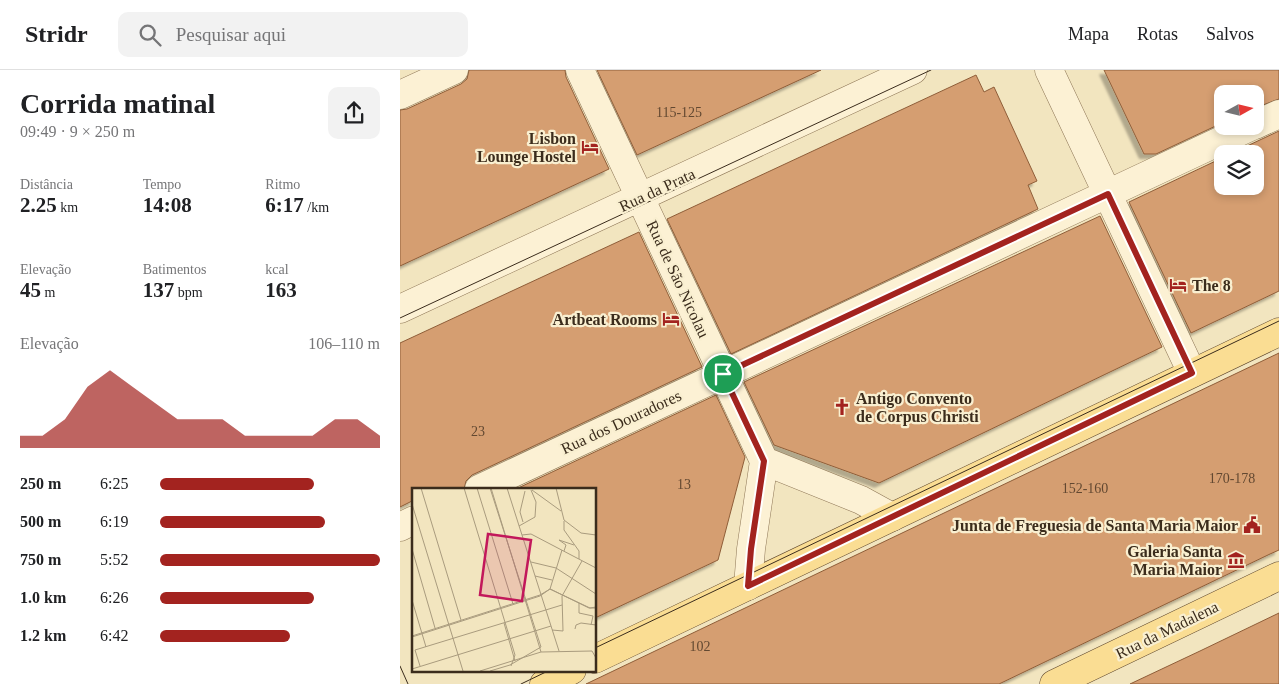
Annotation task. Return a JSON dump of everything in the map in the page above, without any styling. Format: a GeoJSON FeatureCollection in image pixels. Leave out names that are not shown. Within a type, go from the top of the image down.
{"type":"FeatureCollection","features":[{"type":"Feature","properties":{"kind":"main road"},"geometry":{"type":"LineString","coordinates":[[596,659],[1279,332]]}},
{"type":"Feature","properties":{"kind":"main road","name":"Rua da Madalena"},"geometry":{"type":"LineString","coordinates":[[1054,684],[1279,576]]}},
{"type":"Feature","properties":{"kind":"main road"},"geometry":{"type":"LineString","coordinates":[[544,684],[568,672]]}},
{"type":"Feature","properties":{"kind":"street"},"geometry":{"type":"LineString","coordinates":[[400,95],[454,70]]}},
{"type":"Feature","properties":{"kind":"street","name":"Rua de São Nicolau"},"geometry":{"type":"LineString","coordinates":[[580,70],[764,461]]}},
{"type":"Feature","properties":{"kind":"street","name":"Rua da Prata"},"geometry":{"type":"LineString","coordinates":[[400,309],[913,70]]}},
{"type":"Feature","properties":{"kind":"street"},"geometry":{"type":"LineString","coordinates":[[1050,70],[1192,373]]}},
{"type":"Feature","properties":{"kind":"street","name":"Rua dos Douradores"},"geometry":{"type":"LineString","coordinates":[[1264,121],[1279,114]]}},
{"type":"Feature","properties":{"kind":"street","name":"Rua dos Douradores"},"geometry":{"type":"LineString","coordinates":[[481,488],[1235,135]]}},
{"type":"Feature","properties":{"kind":"street"},"geometry":{"type":"LineString","coordinates":[[748,586],[751,549],[764,461],[861,500],[892,517]]}},
{"type":"Feature","properties":{"kind":"street"},"geometry":{"type":"LineString","coordinates":[[400,526],[412,521]]}},
{"type":"Feature","properties":{"kind":"building"},"geometry":{"type":"Polygon","coordinates":[[[469,70],[565,70],[566,77],[609,169],[400,266],[400,110],[407,109],[461,84],[467,79],[469,70]]]}},
{"type":"Feature","properties":{"kind":"building"},"geometry":{"type":"Polygon","coordinates":[[[597,70],[821,70],[637,155],[597,70]]]}},
{"type":"Feature","properties":{"kind":"building"},"geometry":{"type":"Polygon","coordinates":[[[1104,70],[1279,70],[1279,99],[1264,105],[1264,85],[1214,85],[1214,127],[1156,154],[1144,154],[1104,70]]]}},
{"type":"Feature","properties":{"kind":"building"},"geometry":{"type":"Polygon","coordinates":[[[976,75],[984,92],[994,87],[1037,181],[1028,185],[1038,209],[731,354],[667,219],[976,75]]]}},
{"type":"Feature","properties":{"kind":"building"},"geometry":{"type":"Polygon","coordinates":[[[1279,131],[1279,291],[1191,333],[1129,202],[1214,162],[1214,195],[1264,195],[1264,145],[1249,145],[1279,131]]]}},
{"type":"Feature","properties":{"kind":"building"},"geometry":{"type":"Polygon","coordinates":[[[1100,216],[1162,347],[879,483],[774,445],[744,382],[1100,216]]]}},
{"type":"Feature","properties":{"kind":"building"},"geometry":{"type":"Polygon","coordinates":[[[639,232],[702,367],[472,475],[466,481],[464,488],[412,488],[412,501],[400,507],[400,343],[639,232]]]}},
{"type":"Feature","properties":{"kind":"building"},"geometry":{"type":"Polygon","coordinates":[[[1279,353],[1279,550],[999,684],[586,684],[1279,353]]]}},
{"type":"Feature","properties":{"kind":"building"},"geometry":{"type":"Polygon","coordinates":[[[716,395],[745,457],[718,560],[596,618],[596,488],[518,488],[716,395]]]}},
{"type":"Feature","properties":{"kind":"building"},"geometry":{"type":"Polygon","coordinates":[[[1279,613],[1279,684],[1130,684],[1200,651],[1279,613]]]}},
{"type":"Feature","properties":{"kind":"tram line"},"geometry":{"type":"LineString","coordinates":[[400,318],[931,70]]}},
{"type":"Feature","properties":{"kind":"tram line"},"geometry":{"type":"LineString","coordinates":[[596,648],[1279,321]]}},
{"type":"Feature","properties":{"kind":"tram line"},"geometry":{"type":"LineString","coordinates":[[400,666],[408,684]]}},
{"type":"Feature","properties":{"kind":"tram line"},"geometry":{"type":"LineString","coordinates":[[521,684],[546,672]]}},
{"type":"Feature","properties":{"kind":"place","name":"Lisbon Lounge Hostel"},"geometry":{"type":"Point","coordinates":[590,147]}},
{"type":"Feature","properties":{"kind":"place","name":"The 8"},"geometry":{"type":"Point","coordinates":[1178,285]}},
{"type":"Feature","properties":{"kind":"place","name":"Artbeat Rooms"},"geometry":{"type":"Point","coordinates":[671,319]}},
{"type":"Feature","properties":{"kind":"place","name":"Antigo Convento de Corpus Christi"},"geometry":{"type":"Point","coordinates":[842,407]}},
{"type":"Feature","properties":{"kind":"place","name":"Junta de Freguesia de Santa Maria Maior"},"geometry":{"type":"Point","coordinates":[1252,525]}},
{"type":"Feature","properties":{"kind":"place","name":"Galeria Santa Maria Maior"},"geometry":{"type":"Point","coordinates":[1236,560]}},
{"type":"Feature","properties":{"kind":"route"},"geometry":{"type":"LineString","coordinates":[[1108,194],[1192,373],[748,586],[751,549],[764,461],[723,374],[1108,194]]}}]}
